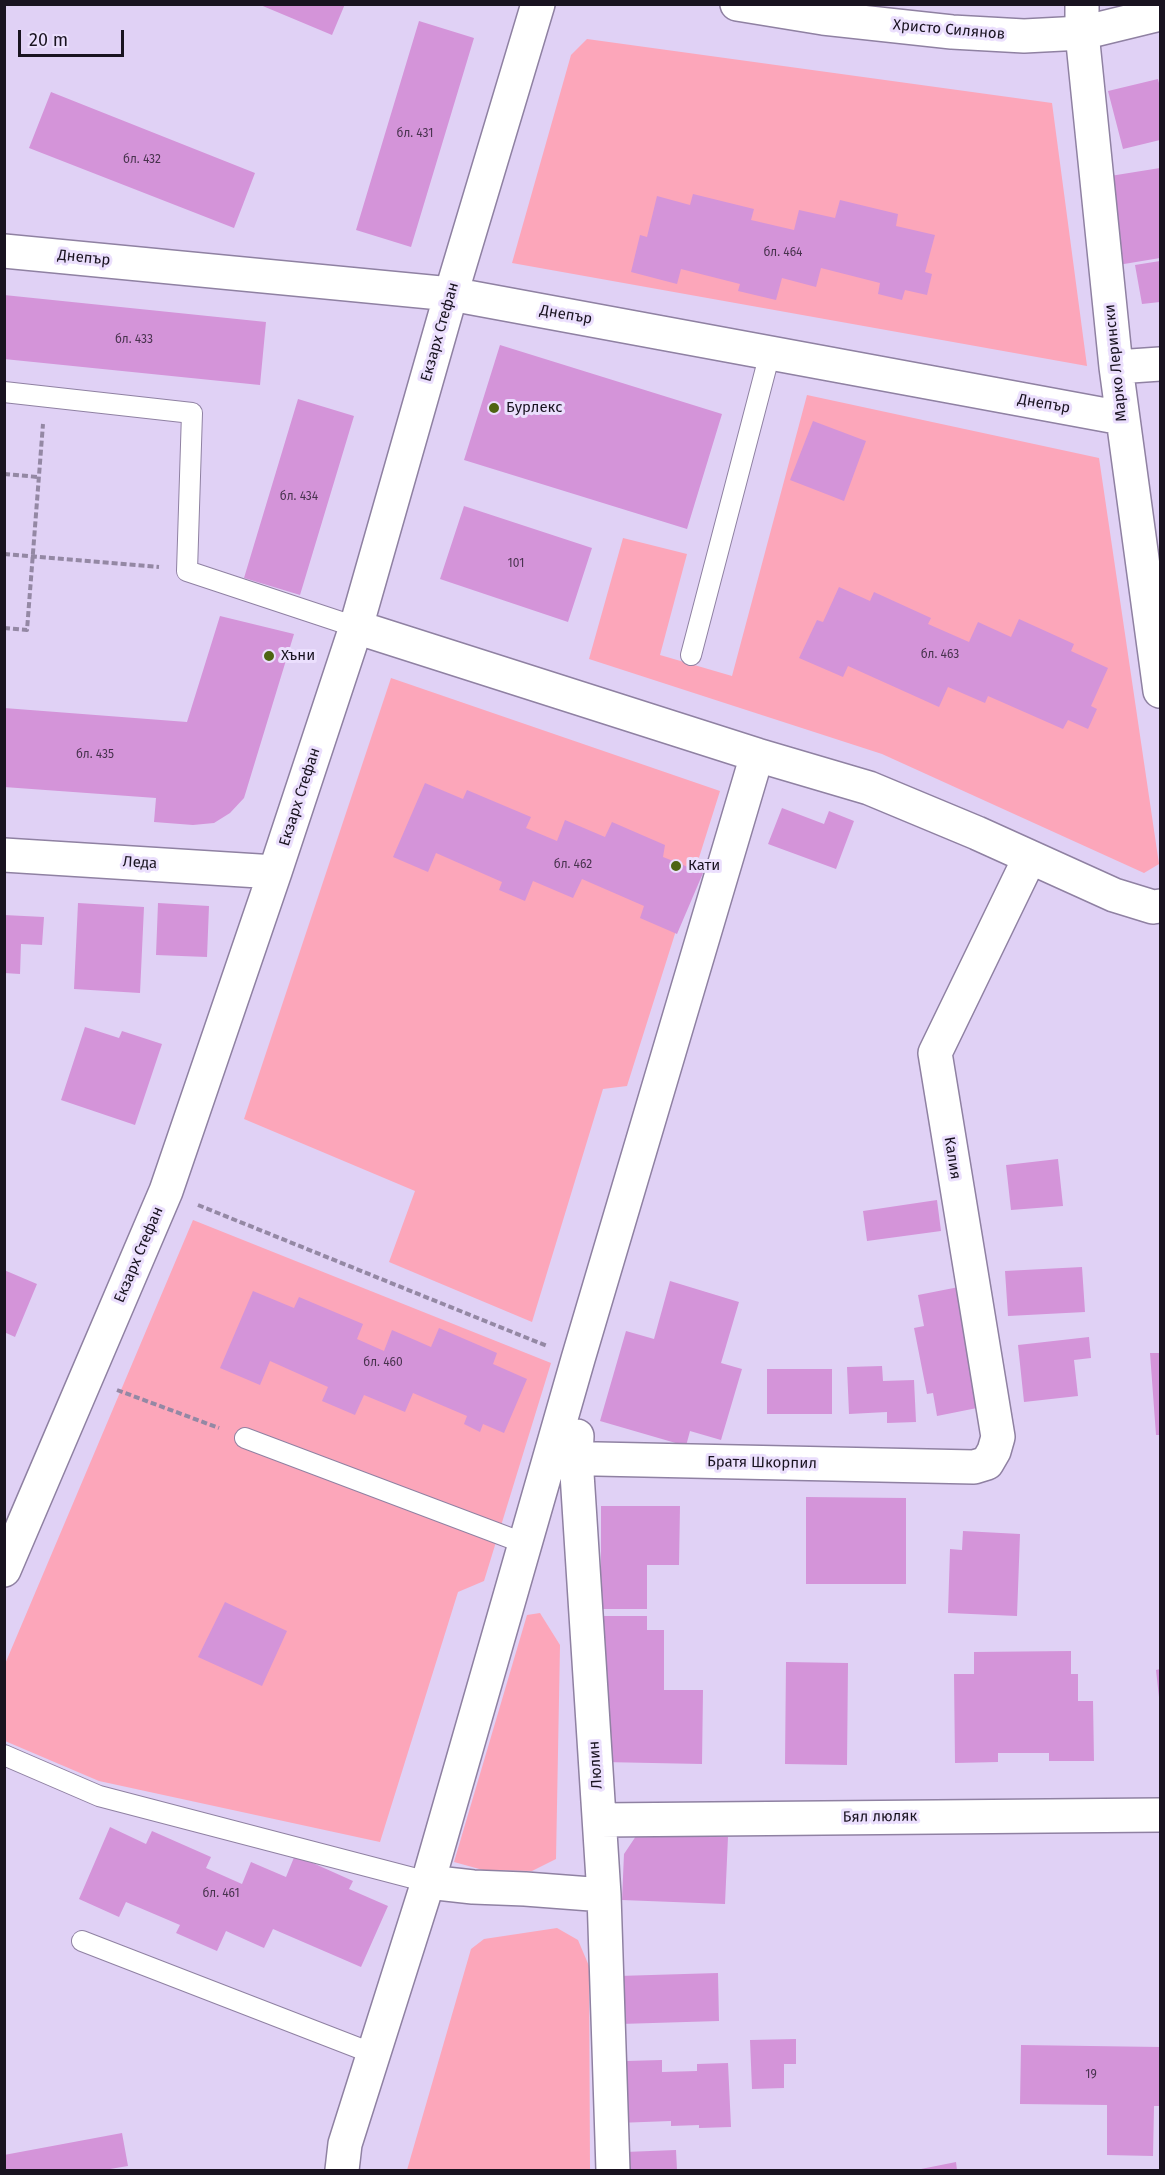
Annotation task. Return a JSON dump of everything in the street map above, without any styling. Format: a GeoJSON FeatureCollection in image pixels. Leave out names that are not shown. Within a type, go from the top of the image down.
{"type":"FeatureCollection","features":[{"type":"Feature","properties":{"kind":"street","name":"Екзарх Стефан"},"geometry":{"type":"LineString","coordinates":[[4,1570],[166,1191],[275,872],[356,627],[451,294],[538,4]]}},
{"type":"Feature","properties":{"kind":"street","name":"Христо Силянов"},"geometry":{"type":"LineString","coordinates":[[737,4],[823,18],[952,32],[1024,36],[1082,19],[1161,14]]}},
{"type":"Feature","properties":{"kind":"street","name":"Марко Лерински"},"geometry":{"type":"LineString","coordinates":[[1082,19],[1116,367],[1161,691]]}},
{"type":"Feature","properties":{"kind":"street","name":"Днепър"},"geometry":{"type":"LineString","coordinates":[[4,251],[451,294],[1122,418]]}},
{"type":"Feature","properties":{"kind":"street"},"geometry":{"type":"LineString","coordinates":[[1116,367],[1161,364]]}},
{"type":"Feature","properties":{"kind":"street"},"geometry":{"type":"LineString","coordinates":[[356,627],[757,756],[869,788],[1114,895],[1153,907],[1161,906]]}},
{"type":"Feature","properties":{"kind":"street"},"geometry":{"type":"LineString","coordinates":[[342,2170],[345,2144],[428,1882],[526,1544],[563,1458],[578,1359],[757,756]]}},
{"type":"Feature","properties":{"kind":"street","name":"Леда"},"geometry":{"type":"LineString","coordinates":[[4,855],[275,872]]}},
{"type":"Feature","properties":{"kind":"street","name":"Калия"},"geometry":{"type":"LineString","coordinates":[[974,1467],[987,1463],[998,1437],[935,1053],[1030,857]]}},
{"type":"Feature","properties":{"kind":"street","name":"Братя Шкорпил"},"geometry":{"type":"LineString","coordinates":[[563,1458],[974,1467]]}},
{"type":"Feature","properties":{"kind":"street","name":"Люлин"},"geometry":{"type":"LineString","coordinates":[[563,1458],[600,1820],[613,2170]]}},
{"type":"Feature","properties":{"kind":"street","name":"Бял люляк"},"geometry":{"type":"LineString","coordinates":[[600,1820],[1161,1815]]}},
{"type":"Feature","properties":{"kind":"street"},"geometry":{"type":"LineString","coordinates":[[428,1882],[604,1895]]}},
{"type":"Feature","properties":{"kind":"lane"},"geometry":{"type":"LineString","coordinates":[[692,655],[770,353]]}},
{"type":"Feature","properties":{"kind":"lane"},"geometry":{"type":"LineString","coordinates":[[4,392],[192,413],[187,571],[356,627]]}},
{"type":"Feature","properties":{"kind":"lane"},"geometry":{"type":"LineString","coordinates":[[245,1438],[526,1544]]}},
{"type":"Feature","properties":{"kind":"lane"},"geometry":{"type":"LineString","coordinates":[[4,1755],[99,1796],[428,1882]]}},
{"type":"Feature","properties":{"kind":"lane"},"geometry":{"type":"LineString","coordinates":[[82,1941],[374,2054]]}},
{"type":"Feature","properties":{"kind":"path"},"geometry":{"type":"LineString","coordinates":[[4,628],[27,630],[45,396]]}},
{"type":"Feature","properties":{"kind":"path"},"geometry":{"type":"LineString","coordinates":[[4,474],[38,477]]}},
{"type":"Feature","properties":{"kind":"path"},"geometry":{"type":"LineString","coordinates":[[4,554],[141,564],[187,571]]}},
{"type":"Feature","properties":{"kind":"path"},"geometry":{"type":"LineString","coordinates":[[166,1191],[578,1359]]}},
{"type":"Feature","properties":{"kind":"path"},"geometry":{"type":"LineString","coordinates":[[86,1379],[245,1438]]}},
{"type":"Feature","properties":{"kind":"shaded area"},"geometry":{"type":"Polygon","coordinates":[[[587,39],[1052,103],[1087,366],[512,263],[571,55],[587,39]]]}},
{"type":"Feature","properties":{"kind":"shaded area"},"geometry":{"type":"Polygon","coordinates":[[[807,395],[1099,458],[1159,864],[1144,873],[882,754],[589,659],[623,538],[687,554],[660,655],[732,676],[807,395]]]}},
{"type":"Feature","properties":{"kind":"shaded area"},"geometry":{"type":"Polygon","coordinates":[[[391,678],[720,791],[627,1086],[603,1089],[532,1322],[389,1262],[415,1191],[244,1119],[391,678]]]}},
{"type":"Feature","properties":{"kind":"shaded area"},"geometry":{"type":"Polygon","coordinates":[[[193,1220],[551,1363],[484,1581],[458,1592],[380,1842],[99,1781],[5,1741],[5,1664],[193,1220]]]}},
{"type":"Feature","properties":{"kind":"shaded area"},"geometry":{"type":"Polygon","coordinates":[[[540,1613],[560,1645],[556,1859],[532,1871],[483,1870],[454,1862],[527,1615],[540,1613]]]}},
{"type":"Feature","properties":{"kind":"shaded area"},"geometry":{"type":"Polygon","coordinates":[[[557,1928],[578,1940],[589,1966],[590,2170],[407,2170],[471,1949],[484,1939],[557,1928]]]}},
{"type":"Feature","properties":{"kind":"building"},"geometry":{"type":"Polygon","coordinates":[[[258,4],[345,4],[332,35],[258,4]]]}},
{"type":"Feature","properties":{"kind":"building"},"geometry":{"type":"Polygon","coordinates":[[[419,21],[474,38],[411,247],[356,230],[419,21]]]}},
{"type":"Feature","properties":{"kind":"building"},"geometry":{"type":"Polygon","coordinates":[[[1158,79],[1160,140],[1123,149],[1108,91],[1158,79]]]}},
{"type":"Feature","properties":{"kind":"building"},"geometry":{"type":"Polygon","coordinates":[[[51,92],[255,173],[234,228],[29,148],[51,92]]]}},
{"type":"Feature","properties":{"kind":"building"},"geometry":{"type":"Polygon","coordinates":[[[1160,168],[1160,258],[1118,265],[1104,177],[1160,168]]]}},
{"type":"Feature","properties":{"kind":"building"},"geometry":{"type":"Polygon","coordinates":[[[693,194],[754,209],[751,220],[794,230],[799,210],[835,218],[840,200],[898,214],[896,226],[935,235],[925,272],[932,274],[927,295],[905,290],[902,300],[878,294],[880,283],[821,268],[816,287],[782,278],[776,300],[738,291],[740,284],[681,269],[677,284],[631,272],[640,235],[647,237],[657,196],[690,205],[693,194]]]}},
{"type":"Feature","properties":{"kind":"building"},"geometry":{"type":"Polygon","coordinates":[[[1160,261],[1160,302],[1142,304],[1135,265],[1160,261]]]}},
{"type":"Feature","properties":{"kind":"building"},"geometry":{"type":"Polygon","coordinates":[[[4,295],[266,322],[260,385],[4,359],[4,295]]]}},
{"type":"Feature","properties":{"kind":"building"},"geometry":{"type":"Polygon","coordinates":[[[500,345],[722,414],[687,529],[464,460],[500,345]]]}},
{"type":"Feature","properties":{"kind":"building"},"geometry":{"type":"Polygon","coordinates":[[[298,399],[354,416],[300,595],[244,578],[298,399]]]}},
{"type":"Feature","properties":{"kind":"building"},"geometry":{"type":"Polygon","coordinates":[[[813,421],[866,441],[844,501],[790,480],[813,421]]]}},
{"type":"Feature","properties":{"kind":"building"},"geometry":{"type":"Polygon","coordinates":[[[464,506],[592,548],[568,622],[440,579],[464,506]]]}},
{"type":"Feature","properties":{"kind":"building"},"geometry":{"type":"Polygon","coordinates":[[[839,587],[870,601],[874,592],[931,618],[928,624],[969,642],[978,622],[1011,637],[1019,619],[1074,644],[1071,651],[1108,668],[1091,706],[1097,709],[1088,729],[1068,720],[1063,729],[988,696],[985,703],[948,687],[939,707],[848,666],[843,677],[799,658],[817,620],[823,622],[839,587]]]}},
{"type":"Feature","properties":{"kind":"building"},"geometry":{"type":"Polygon","coordinates":[[[220,616],[294,634],[244,798],[230,813],[214,823],[193,825],[154,822],[156,798],[4,787],[4,708],[187,722],[220,616]]]}},
{"type":"Feature","properties":{"kind":"building"},"geometry":{"type":"Polygon","coordinates":[[[425,783],[463,799],[467,790],[531,817],[526,828],[557,841],[565,820],[605,837],[612,822],[665,845],[663,857],[703,873],[677,934],[640,918],[644,906],[582,879],[573,898],[533,881],[525,901],[499,890],[502,882],[436,853],[428,872],[393,857],[425,783]]]}},
{"type":"Feature","properties":{"kind":"building"},"geometry":{"type":"Polygon","coordinates":[[[782,808],[824,824],[829,811],[854,821],[836,869],[768,844],[782,808]]]}},
{"type":"Feature","properties":{"kind":"building"},"geometry":{"type":"Polygon","coordinates":[[[78,903],[144,907],[140,993],[74,989],[78,903]]]}},
{"type":"Feature","properties":{"kind":"building"},"geometry":{"type":"Polygon","coordinates":[[[158,903],[209,906],[207,957],[156,955],[158,903]]]}},
{"type":"Feature","properties":{"kind":"building"},"geometry":{"type":"Polygon","coordinates":[[[4,915],[44,917],[42,945],[21,944],[20,974],[4,973],[4,915]]]}},
{"type":"Feature","properties":{"kind":"building"},"geometry":{"type":"Polygon","coordinates":[[[85,1027],[119,1038],[122,1031],[162,1044],[135,1125],[61,1100],[85,1027]]]}},
{"type":"Feature","properties":{"kind":"building"},"geometry":{"type":"Polygon","coordinates":[[[1058,1159],[1063,1206],[1011,1210],[1006,1165],[1058,1159]]]}},
{"type":"Feature","properties":{"kind":"building"},"geometry":{"type":"Polygon","coordinates":[[[937,1200],[941,1231],[867,1241],[863,1211],[937,1200]]]}},
{"type":"Feature","properties":{"kind":"building"},"geometry":{"type":"Polygon","coordinates":[[[1082,1267],[1085,1312],[1008,1316],[1005,1271],[1082,1267]]]}},
{"type":"Feature","properties":{"kind":"building"},"geometry":{"type":"Polygon","coordinates":[[[4,1270],[37,1284],[15,1337],[4,1332],[4,1270]]]}},
{"type":"Feature","properties":{"kind":"building"},"geometry":{"type":"Polygon","coordinates":[[[670,1281],[739,1302],[721,1363],[742,1369],[721,1440],[690,1431],[686,1446],[600,1421],[626,1331],[654,1339],[670,1281]]]}},
{"type":"Feature","properties":{"kind":"building"},"geometry":{"type":"Polygon","coordinates":[[[964,1286],[987,1406],[937,1416],[933,1393],[927,1394],[914,1328],[924,1326],[918,1295],[964,1286]]]}},
{"type":"Feature","properties":{"kind":"building"},"geometry":{"type":"Polygon","coordinates":[[[253,1291],[294,1308],[299,1297],[363,1324],[357,1339],[384,1351],[392,1330],[431,1347],[439,1328],[497,1353],[493,1364],[527,1379],[504,1433],[483,1424],[480,1432],[464,1424],[467,1416],[413,1393],[405,1412],[364,1395],[355,1415],[322,1401],[328,1387],[270,1361],[260,1385],[220,1368],[253,1291]]]}},
{"type":"Feature","properties":{"kind":"building"},"geometry":{"type":"Polygon","coordinates":[[[1089,1337],[1091,1358],[1074,1360],[1078,1396],[1024,1402],[1018,1345],[1089,1337]]]}},
{"type":"Feature","properties":{"kind":"building"},"geometry":{"type":"Polygon","coordinates":[[[1150,1353],[1160,1353],[1160,1435],[1156,1435],[1150,1353]]]}},
{"type":"Feature","properties":{"kind":"building"},"geometry":{"type":"Polygon","coordinates":[[[882,1366],[883,1381],[914,1380],[916,1422],[887,1423],[887,1412],[849,1414],[847,1367],[882,1366]]]}},
{"type":"Feature","properties":{"kind":"building"},"geometry":{"type":"Polygon","coordinates":[[[767,1369],[832,1369],[832,1414],[767,1414],[767,1369]]]}},
{"type":"Feature","properties":{"kind":"building"},"geometry":{"type":"Polygon","coordinates":[[[806,1497],[906,1498],[906,1584],[806,1584],[806,1497]]]}},
{"type":"Feature","properties":{"kind":"building"},"geometry":{"type":"Polygon","coordinates":[[[601,1506],[680,1506],[679,1565],[647,1565],[647,1609],[601,1609],[601,1506]]]}},
{"type":"Feature","properties":{"kind":"building"},"geometry":{"type":"Polygon","coordinates":[[[963,1531],[1020,1534],[1017,1616],[948,1613],[950,1549],[962,1550],[963,1531]]]}},
{"type":"Feature","properties":{"kind":"building"},"geometry":{"type":"Polygon","coordinates":[[[225,1602],[287,1631],[262,1686],[198,1657],[225,1602]]]}},
{"type":"Feature","properties":{"kind":"building"},"geometry":{"type":"Polygon","coordinates":[[[604,1616],[647,1616],[647,1630],[664,1630],[664,1690],[703,1690],[702,1764],[603,1762],[604,1616]]]}},
{"type":"Feature","properties":{"kind":"building"},"geometry":{"type":"Polygon","coordinates":[[[1071,1651],[1071,1674],[1078,1674],[1078,1701],[1093,1701],[1094,1761],[1049,1761],[1049,1753],[998,1753],[998,1762],[955,1763],[954,1674],[974,1674],[974,1652],[1071,1651]]]}},
{"type":"Feature","properties":{"kind":"building"},"geometry":{"type":"Polygon","coordinates":[[[786,1662],[848,1663],[847,1765],[785,1764],[786,1662]]]}},
{"type":"Feature","properties":{"kind":"building"},"geometry":{"type":"Polygon","coordinates":[[[1160,1669],[1160,1697],[1159,1697],[1156,1670],[1160,1669]]]}},
{"type":"Feature","properties":{"kind":"building"},"geometry":{"type":"Polygon","coordinates":[[[110,1827],[146,1844],[152,1831],[211,1857],[206,1868],[242,1884],[251,1862],[286,1877],[295,1855],[353,1881],[349,1889],[388,1906],[361,1967],[273,1929],[264,1948],[226,1931],[217,1951],[176,1933],[180,1925],[126,1902],[119,1917],[79,1899],[110,1827]]]}},
{"type":"Feature","properties":{"kind":"building"},"geometry":{"type":"Polygon","coordinates":[[[638,1833],[728,1837],[725,1904],[622,1900],[624,1854],[638,1833]]]}},
{"type":"Feature","properties":{"kind":"building"},"geometry":{"type":"Polygon","coordinates":[[[718,1973],[719,2021],[620,2024],[618,1976],[718,1973]]]}},
{"type":"Feature","properties":{"kind":"building"},"geometry":{"type":"Polygon","coordinates":[[[796,2039],[796,2064],[784,2064],[784,2088],[752,2089],[750,2040],[796,2039]]]}},
{"type":"Feature","properties":{"kind":"building"},"geometry":{"type":"Polygon","coordinates":[[[1021,2045],[1160,2047],[1160,2106],[1154,2106],[1153,2156],[1107,2155],[1107,2105],[1020,2104],[1021,2045]]]}},
{"type":"Feature","properties":{"kind":"building"},"geometry":{"type":"Polygon","coordinates":[[[662,2060],[662,2072],[697,2071],[697,2064],[728,2063],[731,2127],[671,2126],[671,2121],[617,2123],[614,2074],[627,2073],[626,2061],[662,2060]]]}},
{"type":"Feature","properties":{"kind":"building"},"geometry":{"type":"Polygon","coordinates":[[[122,2133],[128,2166],[104,2170],[4,2170],[4,2155],[122,2133]]]}},
{"type":"Feature","properties":{"kind":"building"},"geometry":{"type":"Polygon","coordinates":[[[676,2150],[677,2170],[626,2170],[625,2152],[676,2150]]]}},
{"type":"Feature","properties":{"kind":"building"},"geometry":{"type":"Polygon","coordinates":[[[956,2162],[957,2170],[921,2170],[921,2169],[956,2162]]]}},
{"type":"Feature","properties":{"kind":"place","name":"Бурлекс"},"geometry":{"type":"Point","coordinates":[494,408]}},
{"type":"Feature","properties":{"kind":"place","name":"Хъни"},"geometry":{"type":"Point","coordinates":[269,656]}},
{"type":"Feature","properties":{"kind":"place","name":"Кати"},"geometry":{"type":"Point","coordinates":[676,866]}}]}
